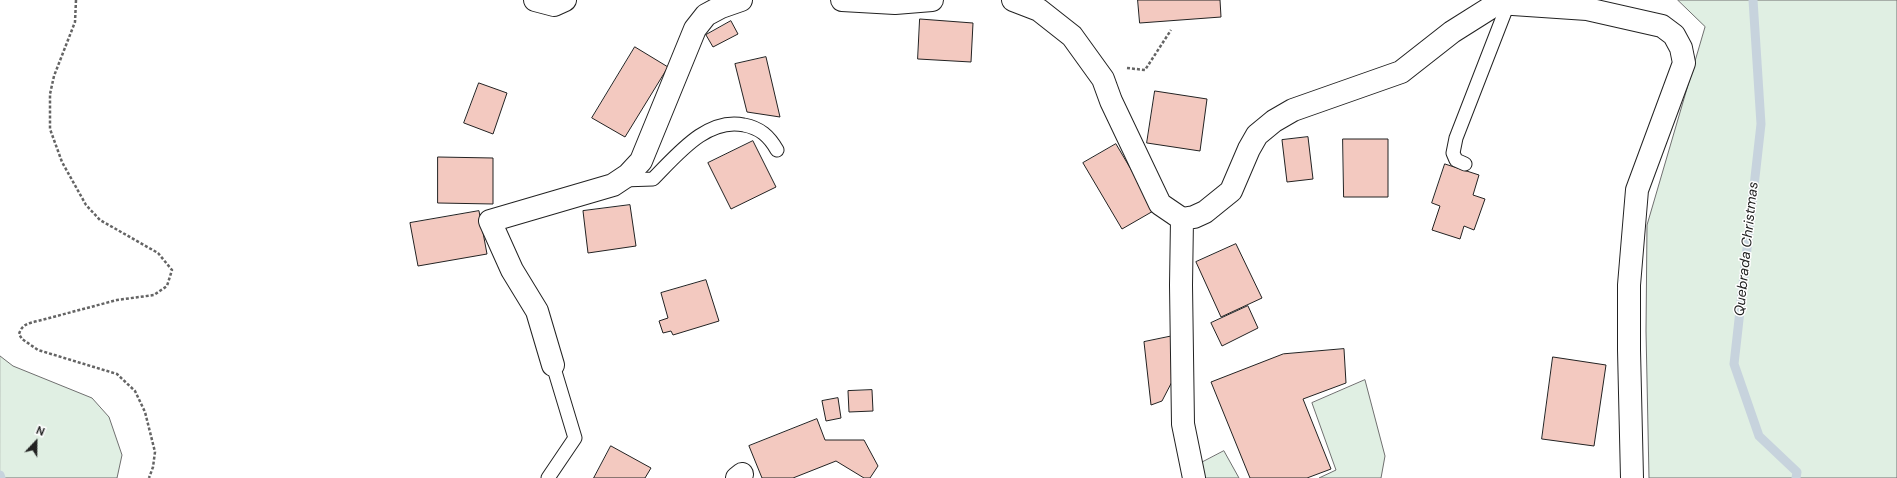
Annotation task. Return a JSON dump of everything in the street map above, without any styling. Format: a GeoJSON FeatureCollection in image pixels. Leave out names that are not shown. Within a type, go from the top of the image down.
{"type":"FeatureCollection","features":[{"type":"Feature","properties":{"kind":"street"},"geometry":{"type":"LineString","coordinates":[[535,0],[554,5],[565,0]]}},
{"type":"Feature","properties":{"kind":"street"},"geometry":{"type":"LineString","coordinates":[[552,365],[537,311],[512,270],[490,221],[613,185],[628,175],[641,161],[695,29],[706,15],[741,0]]}},
{"type":"Feature","properties":{"kind":"street"},"geometry":{"type":"LineString","coordinates":[[842,0],[895,2],[932,0]]}},
{"type":"Feature","properties":{"kind":"street"},"geometry":{"type":"LineString","coordinates":[[1013,0],[1039,10],[1072,36],[1103,79],[1111,101],[1160,204],[1182,219],[1194,217],[1205,212],[1231,191],[1249,149],[1257,135],[1274,121],[1293,110],[1401,72],[1452,32],[1498,3],[1587,9],[1662,26],[1674,35],[1681,48],[1684,63],[1637,190],[1629,285],[1632,478]]}},
{"type":"Feature","properties":{"kind":"street"},"geometry":{"type":"LineString","coordinates":[[1182,219],[1181,285],[1183,424],[1194,478]]}},
{"type":"Feature","properties":{"kind":"lane"},"geometry":{"type":"LineString","coordinates":[[1465,164],[1456,160],[1453,154],[1456,138],[1508,4]]}},
{"type":"Feature","properties":{"kind":"lane"},"geometry":{"type":"LineString","coordinates":[[619,180],[653,179],[684,148],[713,128],[734,123],[753,126],[769,137],[777,150]]}},
{"type":"Feature","properties":{"kind":"lane"},"geometry":{"type":"LineString","coordinates":[[548,478],[575,438],[552,365]]}},
{"type":"Feature","properties":{"kind":"path"},"geometry":{"type":"LineString","coordinates":[[76,0],[75,22],[54,76],[50,94],[50,129],[62,162],[86,205],[100,220],[158,253],[172,270],[167,286],[154,295],[117,300],[27,324],[21,328],[19,334],[38,350],[117,374],[134,391],[145,412],[155,452],[153,467],[148,478]]}},
{"type":"Feature","properties":{"kind":"path"},"geometry":{"type":"LineString","coordinates":[[1111,101],[1122,68],[1145,70],[1171,30]]}},
{"type":"Feature","properties":{"kind":"green space"},"geometry":{"type":"Polygon","coordinates":[[[1678,0],[1897,0],[1897,478],[1649,478],[1646,331],[1647,225],[1705,27],[1678,0]]]}},
{"type":"Feature","properties":{"kind":"green space"},"geometry":{"type":"Polygon","coordinates":[[[0,356],[13,366],[92,398],[109,417],[122,455],[117,478],[0,478],[0,356]]]}},
{"type":"Feature","properties":{"kind":"green space"},"geometry":{"type":"Polygon","coordinates":[[[1365,380],[1385,456],[1381,478],[1319,478],[1336,470],[1312,403],[1365,380]]]}},
{"type":"Feature","properties":{"kind":"green space"},"geometry":{"type":"Polygon","coordinates":[[[1224,451],[1239,478],[1204,478],[1201,463],[1224,451]]]}},
{"type":"Feature","properties":{"kind":"building"},"geometry":{"type":"Polygon","coordinates":[[[1138,0],[1220,0],[1221,17],[1140,23],[1138,0]]]}},
{"type":"Feature","properties":{"kind":"building"},"geometry":{"type":"Polygon","coordinates":[[[920,19],[973,23],[971,62],[918,59],[920,19]]]}},
{"type":"Feature","properties":{"kind":"building"},"geometry":{"type":"Polygon","coordinates":[[[731,21],[738,34],[713,47],[706,35],[731,21]]]}},
{"type":"Feature","properties":{"kind":"building"},"geometry":{"type":"Polygon","coordinates":[[[635,47],[668,67],[625,137],[592,118],[635,47]]]}},
{"type":"Feature","properties":{"kind":"building"},"geometry":{"type":"Polygon","coordinates":[[[766,57],[780,117],[747,112],[735,64],[766,57]]]}},
{"type":"Feature","properties":{"kind":"building"},"geometry":{"type":"Polygon","coordinates":[[[479,83],[507,93],[493,134],[464,123],[479,83]]]}},
{"type":"Feature","properties":{"kind":"building"},"geometry":{"type":"Polygon","coordinates":[[[1155,91],[1207,99],[1200,151],[1147,143],[1155,91]]]}},
{"type":"Feature","properties":{"kind":"building"},"geometry":{"type":"Polygon","coordinates":[[[1308,137],[1313,179],[1287,182],[1282,140],[1308,137]]]}},
{"type":"Feature","properties":{"kind":"building"},"geometry":{"type":"Polygon","coordinates":[[[1343,139],[1388,139],[1388,197],[1344,197],[1343,139]]]}},
{"type":"Feature","properties":{"kind":"building"},"geometry":{"type":"Polygon","coordinates":[[[753,141],[776,187],[731,209],[708,163],[753,141]]]}},
{"type":"Feature","properties":{"kind":"building"},"geometry":{"type":"Polygon","coordinates":[[[1116,144],[1155,210],[1122,229],[1083,163],[1116,144]]]}},
{"type":"Feature","properties":{"kind":"building"},"geometry":{"type":"Polygon","coordinates":[[[438,157],[493,158],[493,204],[438,203],[438,157]]]}},
{"type":"Feature","properties":{"kind":"building"},"geometry":{"type":"Polygon","coordinates":[[[1445,164],[1479,175],[1473,195],[1485,199],[1474,230],[1464,226],[1460,239],[1432,230],[1440,206],[1432,203],[1445,164]]]}},
{"type":"Feature","properties":{"kind":"building"},"geometry":{"type":"Polygon","coordinates":[[[630,205],[636,246],[588,253],[583,211],[630,205]]]}},
{"type":"Feature","properties":{"kind":"building"},"geometry":{"type":"Polygon","coordinates":[[[479,211],[487,254],[418,266],[410,223],[479,211]]]}},
{"type":"Feature","properties":{"kind":"building"},"geometry":{"type":"Polygon","coordinates":[[[1236,244],[1262,298],[1221,317],[1196,262],[1236,244]]]}},
{"type":"Feature","properties":{"kind":"building"},"geometry":{"type":"Polygon","coordinates":[[[706,280],[719,321],[673,335],[671,331],[663,333],[659,321],[668,318],[661,293],[706,280]]]}},
{"type":"Feature","properties":{"kind":"building"},"geometry":{"type":"Polygon","coordinates":[[[1248,306],[1258,328],[1222,346],[1211,323],[1248,306]]]}},
{"type":"Feature","properties":{"kind":"building"},"geometry":{"type":"Polygon","coordinates":[[[1173,336],[1176,374],[1162,401],[1151,405],[1144,342],[1173,336]]]}},
{"type":"Feature","properties":{"kind":"building"},"geometry":{"type":"Polygon","coordinates":[[[1344,349],[1346,383],[1303,399],[1331,469],[1307,478],[1250,478],[1211,382],[1283,354],[1344,349]]]}},
{"type":"Feature","properties":{"kind":"building"},"geometry":{"type":"Polygon","coordinates":[[[1553,357],[1606,365],[1594,446],[1542,439],[1553,357]]]}},
{"type":"Feature","properties":{"kind":"building"},"geometry":{"type":"Polygon","coordinates":[[[872,390],[873,411],[849,412],[848,391],[872,390]]]}},
{"type":"Feature","properties":{"kind":"building"},"geometry":{"type":"Polygon","coordinates":[[[838,398],[841,418],[826,421],[822,401],[838,398]]]}},
{"type":"Feature","properties":{"kind":"building"},"geometry":{"type":"Polygon","coordinates":[[[817,419],[825,440],[864,440],[878,466],[870,478],[864,478],[836,461],[793,478],[762,478],[749,446],[817,419]]]}},
{"type":"Feature","properties":{"kind":"building"},"geometry":{"type":"Polygon","coordinates":[[[611,446],[651,468],[645,478],[594,478],[611,446]]]}},
{"type":"Feature","properties":{"kind":"waterway","name":"Quebrada Christmas"},"geometry":{"type":"LineString","coordinates":[[1753,0],[1761,124],[1734,364],[1759,436],[1797,472],[1796,478]]}}]}
